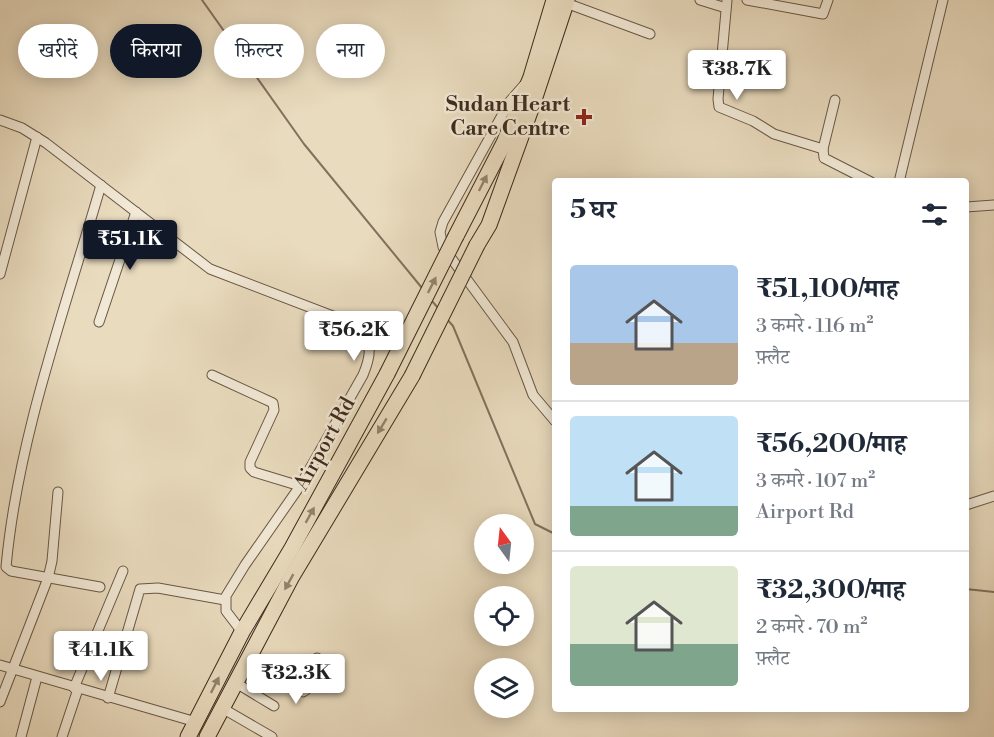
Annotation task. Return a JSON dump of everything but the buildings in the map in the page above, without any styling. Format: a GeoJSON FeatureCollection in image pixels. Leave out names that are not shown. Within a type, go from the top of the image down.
{"type":"FeatureCollection","features":[{"type":"Feature","properties":{"kind":"main road","name":"Airport Rd"},"geometry":{"type":"LineString","coordinates":[[188,737],[242,632],[292,548],[387,374],[504,143],[562,1]]}},
{"type":"Feature","properties":{"kind":"main road"},"geometry":{"type":"LineString","coordinates":[[207,737],[291,578],[412,376],[489,225],[532,106],[562,1]]}},
{"type":"Feature","properties":{"kind":"street"},"geometry":{"type":"LineString","coordinates":[[700,0],[726,4],[719,107],[748,119],[774,134],[823,149]]}},
{"type":"Feature","properties":{"kind":"street"},"geometry":{"type":"LineString","coordinates":[[747,0],[823,14],[828,0]]}},
{"type":"Feature","properties":{"kind":"street"},"geometry":{"type":"LineString","coordinates":[[900,178],[943,0]]}},
{"type":"Feature","properties":{"kind":"street"},"geometry":{"type":"LineString","coordinates":[[562,1],[650,34]]}},
{"type":"Feature","properties":{"kind":"street"},"geometry":{"type":"LineString","coordinates":[[530,79],[517,92],[506,109],[442,222],[440,239],[443,247],[513,342],[533,395],[552,417]]}},
{"type":"Feature","properties":{"kind":"street"},"geometry":{"type":"LineString","coordinates":[[836,100],[822,155],[827,161],[863,178]]}},
{"type":"Feature","properties":{"kind":"street"},"geometry":{"type":"LineString","coordinates":[[0,120],[37,137],[210,268],[351,323],[366,335],[371,351],[363,375],[300,486],[245,565],[225,600],[227,614],[242,632]]}},
{"type":"Feature","properties":{"kind":"street"},"geometry":{"type":"LineString","coordinates":[[0,274],[37,137]]}},
{"type":"Feature","properties":{"kind":"street"},"geometry":{"type":"LineString","coordinates":[[100,587],[48,579],[7,568],[15,494],[28,432],[101,185]]}},
{"type":"Feature","properties":{"kind":"street"},"geometry":{"type":"LineString","coordinates":[[969,207],[994,205]]}},
{"type":"Feature","properties":{"kind":"street"},"geometry":{"type":"LineString","coordinates":[[99,322],[136,212]]}},
{"type":"Feature","properties":{"kind":"street"},"geometry":{"type":"LineString","coordinates":[[212,375],[273,403],[274,410],[249,467],[252,471],[300,486]]}},
{"type":"Feature","properties":{"kind":"street"},"geometry":{"type":"LineString","coordinates":[[0,702],[48,579],[53,554],[58,492]]}},
{"type":"Feature","properties":{"kind":"street"},"geometry":{"type":"LineString","coordinates":[[969,504],[994,496]]}},
{"type":"Feature","properties":{"kind":"street"},"geometry":{"type":"LineString","coordinates":[[64,737],[76,688],[123,572]]}},
{"type":"Feature","properties":{"kind":"street"},"geometry":{"type":"LineString","coordinates":[[108,698],[140,589],[158,588],[225,600]]}},
{"type":"Feature","properties":{"kind":"street"},"geometry":{"type":"LineString","coordinates":[[244,667],[303,692],[306,690],[317,658]]}},
{"type":"Feature","properties":{"kind":"street"},"geometry":{"type":"LineString","coordinates":[[0,664],[37,677],[196,722]]}},
{"type":"Feature","properties":{"kind":"street"},"geometry":{"type":"LineString","coordinates":[[21,737],[37,677]]}},
{"type":"Feature","properties":{"kind":"street"},"geometry":{"type":"LineString","coordinates":[[236,683],[274,706]]}},
{"type":"Feature","properties":{"kind":"street"},"geometry":{"type":"LineString","coordinates":[[222,708],[272,737]]}},
{"type":"Feature","properties":{"kind":"waterway"},"geometry":{"type":"LineString","coordinates":[[202,0],[304,144],[422,288]]}},
{"type":"Feature","properties":{"kind":"waterway"},"geometry":{"type":"LineString","coordinates":[[431,300],[439,309]]}},
{"type":"Feature","properties":{"kind":"waterway"},"geometry":{"type":"LineString","coordinates":[[446,318],[453,326],[535,524],[552,532]]}},
{"type":"Feature","properties":{"kind":"waterway"},"geometry":{"type":"LineString","coordinates":[[969,589],[994,592]]}},
{"type":"Feature","properties":{"kind":"place","name":"Sudan Heart Care Centre"},"geometry":{"type":"Point","coordinates":[584,117]}}]}
